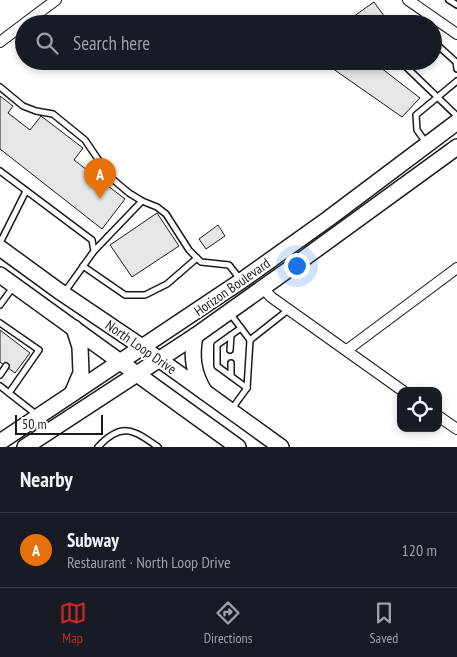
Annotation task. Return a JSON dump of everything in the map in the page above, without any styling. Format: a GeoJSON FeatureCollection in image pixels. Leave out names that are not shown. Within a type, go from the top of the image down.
{"type":"FeatureCollection","features":[{"type":"Feature","properties":{"kind":"main road","name":"Horizon Boulevard"},"geometry":{"type":"LineString","coordinates":[[0,442],[242,281],[457,122]]}},
{"type":"Feature","properties":{"kind":"main road"},"geometry":{"type":"LineString","coordinates":[[439,160],[442,152],[457,135]]}},
{"type":"Feature","properties":{"kind":"main road","name":"Horizon Boulevard"},"geometry":{"type":"LineString","coordinates":[[25,447],[229,312],[457,147]]}},
{"type":"Feature","properties":{"kind":"main road","name":"North Loop Drive"},"geometry":{"type":"LineString","coordinates":[[0,248],[281,447]]}},
{"type":"Feature","properties":{"kind":"main road","name":"North Loop Drive"},"geometry":{"type":"LineString","coordinates":[[0,275],[238,447]]}},
{"type":"Feature","properties":{"kind":"main road"},"geometry":{"type":"LineString","coordinates":[[72,394],[81,373],[80,347],[74,328]]}},
{"type":"Feature","properties":{"kind":"main road"},"geometry":{"type":"LineString","coordinates":[[194,336],[192,350],[196,375],[207,394]]}},
{"type":"Feature","properties":{"kind":"street"},"geometry":{"type":"LineString","coordinates":[[36,15],[56,0]]}},
{"type":"Feature","properties":{"kind":"street"},"geometry":{"type":"LineString","coordinates":[[408,0],[428,14]]}},
{"type":"Feature","properties":{"kind":"street"},"geometry":{"type":"LineString","coordinates":[[442,24],[457,34]]}},
{"type":"Feature","properties":{"kind":"street"},"geometry":{"type":"LineString","coordinates":[[0,42],[15,31]]}},
{"type":"Feature","properties":{"kind":"street"},"geometry":{"type":"LineString","coordinates":[[347,350],[457,268]]}},
{"type":"Feature","properties":{"kind":"street"},"geometry":{"type":"LineString","coordinates":[[263,288],[270,297],[398,387]]}},
{"type":"Feature","properties":{"kind":"street"},"geometry":{"type":"LineString","coordinates":[[442,419],[457,430]]}},
{"type":"Feature","properties":{"kind":"lane"},"geometry":{"type":"LineString","coordinates":[[449,0],[457,5]]}},
{"type":"Feature","properties":{"kind":"lane"},"geometry":{"type":"LineString","coordinates":[[442,49],[456,62],[457,69]]}},
{"type":"Feature","properties":{"kind":"lane"},"geometry":{"type":"LineString","coordinates":[[409,70],[457,116]]}},
{"type":"Feature","properties":{"kind":"lane"},"geometry":{"type":"LineString","coordinates":[[427,144],[417,130],[416,115],[457,82]]}},
{"type":"Feature","properties":{"kind":"lane"},"geometry":{"type":"LineString","coordinates":[[0,87],[24,106],[36,111],[53,114],[85,140],[110,177],[129,193],[157,207],[166,214],[189,250],[201,262],[229,265],[242,281]]}},
{"type":"Feature","properties":{"kind":"lane"},"geometry":{"type":"LineString","coordinates":[[0,171],[85,234],[92,240],[94,251]]}},
{"type":"Feature","properties":{"kind":"lane"},"geometry":{"type":"LineString","coordinates":[[0,243],[26,191]]}},
{"type":"Feature","properties":{"kind":"lane"},"geometry":{"type":"LineString","coordinates":[[63,294],[94,251],[142,201]]}},
{"type":"Feature","properties":{"kind":"lane"},"geometry":{"type":"LineString","coordinates":[[83,266],[125,295],[145,295],[167,284],[197,258]]}},
{"type":"Feature","properties":{"kind":"lane"},"geometry":{"type":"LineString","coordinates":[[0,304],[14,285]]}},
{"type":"Feature","properties":{"kind":"lane"},"geometry":{"type":"LineString","coordinates":[[250,340],[288,310]]}},
{"type":"Feature","properties":{"kind":"lane"},"geometry":{"type":"LineString","coordinates":[[229,312],[250,340],[247,388],[230,411]]}},
{"type":"Feature","properties":{"kind":"lane"},"geometry":{"type":"LineString","coordinates":[[0,323],[39,350],[9,393]]}},
{"type":"Feature","properties":{"kind":"lane"},"geometry":{"type":"LineString","coordinates":[[241,328],[217,345],[217,366],[247,388]]}},
{"type":"Feature","properties":{"kind":"lane"},"geometry":{"type":"LineString","coordinates":[[230,350],[231,334]]}},
{"type":"Feature","properties":{"kind":"lane"},"geometry":{"type":"LineString","coordinates":[[20,345],[24,339]]}},
{"type":"Feature","properties":{"kind":"lane"},"geometry":{"type":"LineString","coordinates":[[231,363],[231,376]]}},
{"type":"Feature","properties":{"kind":"lane"},"geometry":{"type":"LineString","coordinates":[[0,375],[6,366]]}},
{"type":"Feature","properties":{"kind":"lane"},"geometry":{"type":"LineString","coordinates":[[0,386],[39,416]]}},
{"type":"Feature","properties":{"kind":"lane"},"geometry":{"type":"LineString","coordinates":[[98,447],[107,437],[122,430],[141,435],[158,447]]}},
{"type":"Feature","properties":{"kind":"building"},"geometry":{"type":"Polygon","coordinates":[[[374,2],[383,15],[356,15],[374,2]]]}},
{"type":"Feature","properties":{"kind":"building"},"geometry":{"type":"Polygon","coordinates":[[[335,70],[384,70],[420,98],[402,117],[335,70]]]}},
{"type":"Feature","properties":{"kind":"building"},"geometry":{"type":"Polygon","coordinates":[[[0,96],[13,106],[8,113],[30,130],[41,116],[83,148],[74,160],[125,199],[102,229],[0,149],[0,96]]]}},
{"type":"Feature","properties":{"kind":"building"},"geometry":{"type":"Polygon","coordinates":[[[157,213],[179,246],[132,277],[110,245],[157,213]]]}},
{"type":"Feature","properties":{"kind":"building"},"geometry":{"type":"Polygon","coordinates":[[[218,225],[225,236],[206,249],[199,239],[218,225]]]}},
{"type":"Feature","properties":{"kind":"building"},"geometry":{"type":"Polygon","coordinates":[[[0,330],[30,353],[15,373],[0,362],[0,330]]]}},
{"type":"Feature","properties":{"kind":"place","name":"Subway"},"geometry":{"type":"Point","coordinates":[100,199]}}]}
